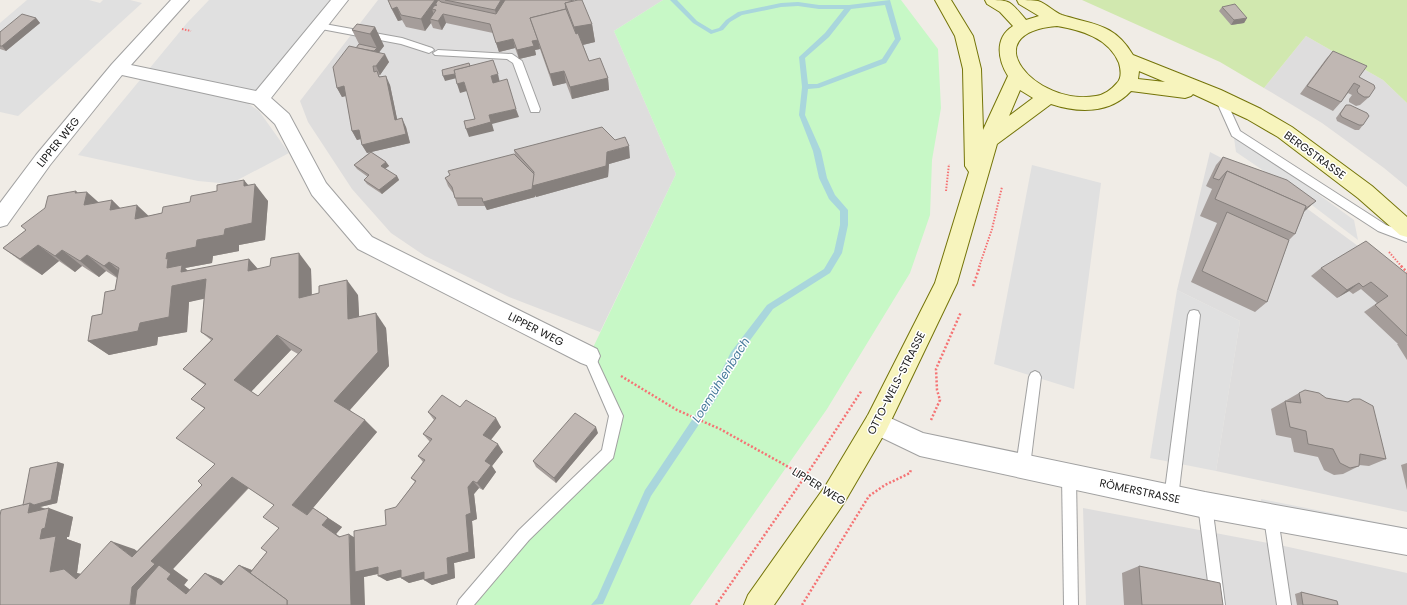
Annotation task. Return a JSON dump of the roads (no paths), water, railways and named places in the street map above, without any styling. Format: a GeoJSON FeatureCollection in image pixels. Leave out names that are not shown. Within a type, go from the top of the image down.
{"type":"FeatureCollection","features":[{"type":"Feature","properties":{"kind":"main road"},"geometry":{"type":"LineString","coordinates":[[943,0],[964,36],[972,69],[975,183]]}},
{"type":"Feature","properties":{"kind":"main road"},"geometry":{"type":"LineString","coordinates":[[993,0],[1006,8],[1023,27]]}},
{"type":"Feature","properties":{"kind":"main road"},"geometry":{"type":"LineString","coordinates":[[1025,0],[1057,20]]}},
{"type":"Feature","properties":{"kind":"main road"},"geometry":{"type":"LineString","coordinates":[[1057,20],[1074,22],[1091,28],[1107,36],[1119,47],[1127,59],[1130,72],[1127,84],[1115,96],[1096,103],[1072,103],[1048,97],[1036,91],[1017,76],[1009,62],[1007,49],[1012,36],[1023,27],[1038,22],[1057,20]]}},
{"type":"Feature","properties":{"kind":"main road","name":"BERGSTRASSE"},"geometry":{"type":"LineString","coordinates":[[1127,59],[1217,96],[1254,114],[1285,132],[1365,192],[1407,229]]}},
{"type":"Feature","properties":{"kind":"main road","name":"OTTO-WELS-STRASSE"},"geometry":{"type":"LineString","coordinates":[[758,605],[835,494],[877,423],[946,283],[989,139],[1017,76]]}},
{"type":"Feature","properties":{"kind":"main road","name":"BERGSTRASSE"},"geometry":{"type":"LineString","coordinates":[[1127,84],[1217,96]]}},
{"type":"Feature","properties":{"kind":"main road"},"geometry":{"type":"LineString","coordinates":[[989,139],[1048,97]]}},
{"type":"Feature","properties":{"kind":"street","name":"LIPPER WEG"},"geometry":{"type":"LineString","coordinates":[[0,219],[43,160],[118,68],[181,0]]}},
{"type":"Feature","properties":{"kind":"street"},"geometry":{"type":"LineString","coordinates":[[260,99],[340,0]]}},
{"type":"Feature","properties":{"kind":"street","name":"LIPPER WEG"},"geometry":{"type":"LineString","coordinates":[[118,68],[260,99],[282,119],[319,189],[365,243],[589,356]]}},
{"type":"Feature","properties":{"kind":"street","name":"RÖMERSTRASSE"},"geometry":{"type":"LineString","coordinates":[[877,423],[920,444],[1170,498],[1399,541]]}},
{"type":"Feature","properties":{"kind":"lane"},"geometry":{"type":"LineString","coordinates":[[319,26],[402,41],[433,51],[509,56],[517,61],[535,109]]}},
{"type":"Feature","properties":{"kind":"lane"},"geometry":{"type":"LineString","coordinates":[[1217,96],[1236,133],[1382,228],[1407,237]]}},
{"type":"Feature","properties":{"kind":"lane"},"geometry":{"type":"LineString","coordinates":[[1170,498],[1194,315]]}},
{"type":"Feature","properties":{"kind":"lane"},"geometry":{"type":"LineString","coordinates":[[464,605],[524,535],[608,453],[616,416],[589,356]]}},
{"type":"Feature","properties":{"kind":"lane"},"geometry":{"type":"LineString","coordinates":[[1022,466],[1036,377]]}},
{"type":"Feature","properties":{"kind":"lane"},"geometry":{"type":"LineString","coordinates":[[1069,476],[1071,605]]}},
{"type":"Feature","properties":{"kind":"lane"},"geometry":{"type":"LineString","coordinates":[[1205,505],[1218,605]]}},
{"type":"Feature","properties":{"kind":"lane"},"geometry":{"type":"LineString","coordinates":[[1271,518],[1284,605]]}},
{"type":"Feature","properties":{"kind":"waterway"},"geometry":{"type":"LineString","coordinates":[[673,0],[695,22],[711,32],[721,29],[728,21],[740,13],[781,5],[798,4],[819,7],[849,7]]}},
{"type":"Feature","properties":{"kind":"waterway","name":"Loemühlenbach"},"geometry":{"type":"LineString","coordinates":[[805,87],[817,86],[884,61],[898,39],[887,0]]}},
{"type":"Feature","properties":{"kind":"waterway","name":"Loemühlenbach"},"geometry":{"type":"LineString","coordinates":[[849,7],[886,3]]}},
{"type":"Feature","properties":{"kind":"waterway","name":"Loemühlenbach"},"geometry":{"type":"LineString","coordinates":[[805,87],[802,57],[827,35],[849,7]]}},
{"type":"Feature","properties":{"kind":"waterway","name":"Loemühlenbach"},"geometry":{"type":"LineString","coordinates":[[596,605],[600,601],[648,493],[715,393],[734,355],[770,307],[827,271],[838,253],[844,225],[844,210],[832,197],[823,178],[817,151],[802,115],[805,87]]}}]}
